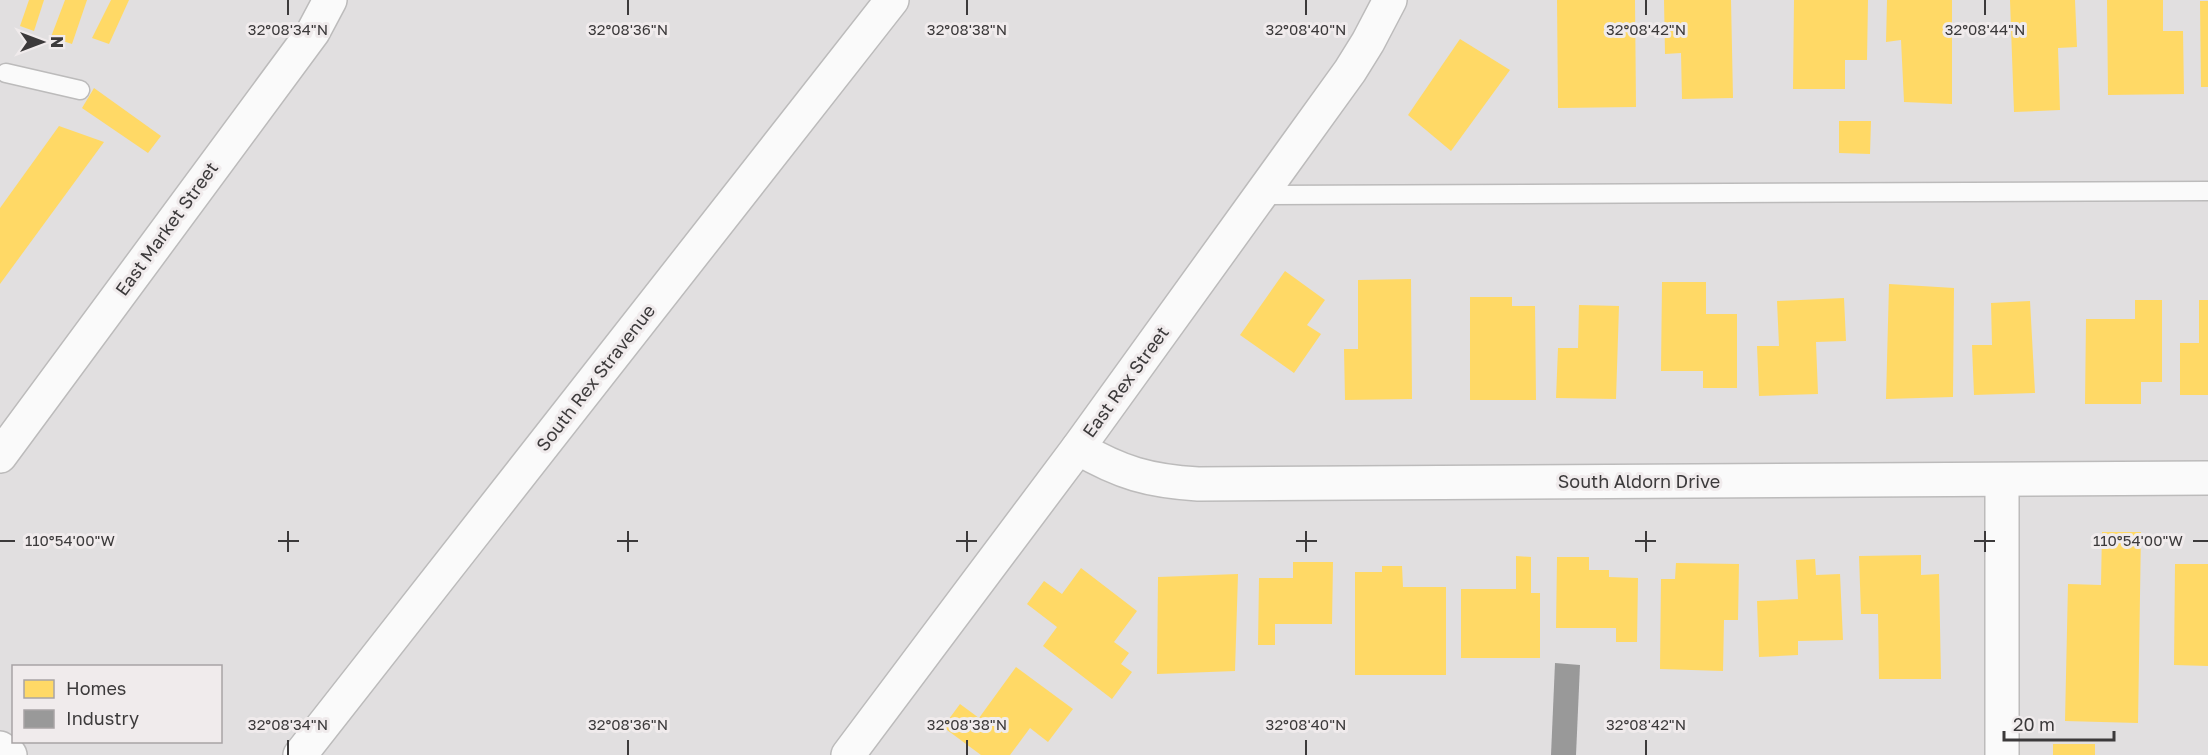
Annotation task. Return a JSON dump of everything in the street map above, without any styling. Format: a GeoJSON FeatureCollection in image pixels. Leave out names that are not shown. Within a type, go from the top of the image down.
{"type":"FeatureCollection","features":[{"type":"Feature","properties":{"kind":"street","name":"East Market Street"},"geometry":{"type":"LineString","coordinates":[[0,456],[314,32],[330,0]]}},
{"type":"Feature","properties":{"kind":"street","name":"South Rex Stravenue"},"geometry":{"type":"LineString","coordinates":[[300,755],[892,0]]}},
{"type":"Feature","properties":{"kind":"street","name":"East Rex Street"},"geometry":{"type":"LineString","coordinates":[[848,755],[1077,448],[1350,71],[1390,0]]}},
{"type":"Feature","properties":{"kind":"street","name":"South Aldorn Drive"},"geometry":{"type":"LineString","coordinates":[[1077,448],[1106,464],[1135,476],[1167,482],[1198,484],[2208,478]]}},
{"type":"Feature","properties":{"kind":"street"},"geometry":{"type":"LineString","coordinates":[[2002,480],[2002,755]]}},
{"type":"Feature","properties":{"kind":"street"},"geometry":{"type":"LineString","coordinates":[[0,748],[10,755]]}},
{"type":"Feature","properties":{"kind":"lane"},"geometry":{"type":"LineString","coordinates":[[2,74],[80,90]]}},
{"type":"Feature","properties":{"kind":"lane"},"geometry":{"type":"LineString","coordinates":[[1260,195],[2208,191]]}},
{"type":"Feature","properties":{"kind":"building: Homes"},"geometry":{"type":"Polygon","coordinates":[[[29,0],[44,0],[34,31],[20,26],[29,0]]]}},
{"type":"Feature","properties":{"kind":"building: Homes"},"geometry":{"type":"Polygon","coordinates":[[[65,0],[87,0],[72,44],[51,37],[65,0]]]}},
{"type":"Feature","properties":{"kind":"building: Homes"},"geometry":{"type":"Polygon","coordinates":[[[111,0],[129,0],[109,44],[92,38],[111,0]]]}},
{"type":"Feature","properties":{"kind":"building: Homes"},"geometry":{"type":"Polygon","coordinates":[[[1557,0],[1635,0],[1636,107],[1558,108],[1557,0]]]}},
{"type":"Feature","properties":{"kind":"building: Homes"},"geometry":{"type":"Polygon","coordinates":[[[1664,0],[1731,0],[1733,98],[1682,99],[1681,53],[1665,54],[1664,0]]]}},
{"type":"Feature","properties":{"kind":"building: Homes"},"geometry":{"type":"Polygon","coordinates":[[[1794,0],[1868,0],[1867,60],[1845,60],[1845,89],[1793,89],[1794,0]]]}},
{"type":"Feature","properties":{"kind":"building: Homes"},"geometry":{"type":"Polygon","coordinates":[[[1887,0],[1952,0],[1952,104],[1904,102],[1901,40],[1886,42],[1887,0]]]}},
{"type":"Feature","properties":{"kind":"building: Homes"},"geometry":{"type":"Polygon","coordinates":[[[2010,0],[2075,0],[2077,47],[2058,48],[2060,110],[2014,112],[2010,0]]]}},
{"type":"Feature","properties":{"kind":"building: Homes"},"geometry":{"type":"Polygon","coordinates":[[[2107,0],[2163,0],[2163,31],[2183,31],[2184,94],[2108,95],[2107,0]]]}},
{"type":"Feature","properties":{"kind":"building: Homes"},"geometry":{"type":"Polygon","coordinates":[[[2200,1],[2208,1],[2208,87],[2201,87],[2200,1]]]}},
{"type":"Feature","properties":{"kind":"building: Homes"},"geometry":{"type":"Polygon","coordinates":[[[1460,39],[1510,70],[1451,151],[1408,115],[1460,39]]]}},
{"type":"Feature","properties":{"kind":"building: Homes"},"geometry":{"type":"Polygon","coordinates":[[[94,88],[161,136],[148,153],[82,108],[94,88]]]}},
{"type":"Feature","properties":{"kind":"building: Homes"},"geometry":{"type":"Polygon","coordinates":[[[1839,121],[1871,121],[1870,154],[1839,153],[1839,121]]]}},
{"type":"Feature","properties":{"kind":"building: Homes"},"geometry":{"type":"Polygon","coordinates":[[[59,126],[104,142],[0,284],[0,208],[59,126]]]}},
{"type":"Feature","properties":{"kind":"building: Homes"},"geometry":{"type":"Polygon","coordinates":[[[1285,271],[1325,300],[1307,325],[1321,334],[1294,373],[1240,335],[1285,271]]]}},
{"type":"Feature","properties":{"kind":"building: Homes"},"geometry":{"type":"Polygon","coordinates":[[[1411,279],[1412,399],[1345,400],[1344,349],[1358,349],[1358,280],[1411,279]]]}},
{"type":"Feature","properties":{"kind":"building: Homes"},"geometry":{"type":"Polygon","coordinates":[[[1662,282],[1706,282],[1706,314],[1737,314],[1737,388],[1703,388],[1703,371],[1661,371],[1662,282]]]}},
{"type":"Feature","properties":{"kind":"building: Homes"},"geometry":{"type":"Polygon","coordinates":[[[1889,284],[1954,288],[1953,397],[1886,399],[1889,284]]]}},
{"type":"Feature","properties":{"kind":"building: Homes"},"geometry":{"type":"Polygon","coordinates":[[[1470,297],[1512,297],[1512,306],[1535,306],[1536,400],[1470,400],[1470,297]]]}},
{"type":"Feature","properties":{"kind":"building: Homes"},"geometry":{"type":"Polygon","coordinates":[[[1844,298],[1846,341],[1816,342],[1818,394],[1759,396],[1757,346],[1779,346],[1777,301],[1844,298]]]}},
{"type":"Feature","properties":{"kind":"building: Homes"},"geometry":{"type":"Polygon","coordinates":[[[2135,300],[2162,300],[2162,382],[2141,382],[2141,404],[2085,404],[2086,319],[2135,319],[2135,300]]]}},
{"type":"Feature","properties":{"kind":"building: Homes"},"geometry":{"type":"Polygon","coordinates":[[[2199,300],[2208,300],[2208,395],[2180,395],[2180,343],[2199,343],[2199,300]]]}},
{"type":"Feature","properties":{"kind":"building: Homes"},"geometry":{"type":"Polygon","coordinates":[[[2030,301],[2035,393],[1974,395],[1972,345],[1992,345],[1991,303],[2030,301]]]}},
{"type":"Feature","properties":{"kind":"building: Homes"},"geometry":{"type":"Polygon","coordinates":[[[1579,305],[1619,306],[1616,399],[1556,398],[1558,348],[1578,348],[1579,305]]]}},
{"type":"Feature","properties":{"kind":"building: Homes"},"geometry":{"type":"Polygon","coordinates":[[[2102,532],[2141,532],[2138,723],[2065,721],[2068,584],[2101,585],[2102,532]]]}},
{"type":"Feature","properties":{"kind":"building: Homes"},"geometry":{"type":"Polygon","coordinates":[[[1921,555],[1921,575],[1939,574],[1941,679],[1879,679],[1878,614],[1861,614],[1859,556],[1921,555]]]}},
{"type":"Feature","properties":{"kind":"building: Homes"},"geometry":{"type":"Polygon","coordinates":[[[1516,556],[1531,557],[1531,593],[1540,593],[1540,658],[1461,658],[1461,589],[1516,589],[1516,556]]]}},
{"type":"Feature","properties":{"kind":"building: Homes"},"geometry":{"type":"Polygon","coordinates":[[[1557,557],[1589,557],[1589,570],[1609,570],[1609,577],[1638,578],[1637,642],[1616,642],[1616,628],[1556,628],[1557,557]]]}},
{"type":"Feature","properties":{"kind":"building: Homes"},"geometry":{"type":"Polygon","coordinates":[[[1815,559],[1816,575],[1840,574],[1843,640],[1798,641],[1798,655],[1759,657],[1757,601],[1798,599],[1796,560],[1815,559]]]}},
{"type":"Feature","properties":{"kind":"building: Homes"},"geometry":{"type":"Polygon","coordinates":[[[1293,562],[1333,562],[1332,624],[1275,624],[1275,645],[1258,645],[1259,578],[1293,578],[1293,562]]]}},
{"type":"Feature","properties":{"kind":"building: Homes"},"geometry":{"type":"Polygon","coordinates":[[[1676,563],[1739,564],[1738,620],[1724,620],[1723,671],[1660,669],[1661,579],[1675,579],[1676,563]]]}},
{"type":"Feature","properties":{"kind":"building: Homes"},"geometry":{"type":"Polygon","coordinates":[[[2175,564],[2208,564],[2208,666],[2174,665],[2175,564]]]}},
{"type":"Feature","properties":{"kind":"building: Homes"},"geometry":{"type":"Polygon","coordinates":[[[1382,566],[1402,566],[1403,587],[1446,587],[1446,675],[1355,675],[1355,572],[1382,572],[1382,566]]]}},
{"type":"Feature","properties":{"kind":"building: Homes"},"geometry":{"type":"Polygon","coordinates":[[[1081,568],[1137,611],[1114,642],[1129,653],[1121,664],[1132,672],[1112,699],[1043,646],[1057,627],[1027,604],[1044,581],[1062,594],[1081,568]]]}},
{"type":"Feature","properties":{"kind":"building: Homes"},"geometry":{"type":"Polygon","coordinates":[[[1238,574],[1235,671],[1157,674],[1158,577],[1238,574]]]}},
{"type":"Feature","properties":{"kind":"building: Homes"},"geometry":{"type":"Polygon","coordinates":[[[1016,667],[1073,709],[1048,742],[1030,728],[1010,755],[981,755],[943,727],[960,704],[979,718],[1016,667]]]}},
{"type":"Feature","properties":{"kind":"building: Homes"},"geometry":{"type":"Polygon","coordinates":[[[2053,744],[2095,744],[2095,755],[2053,755],[2053,744]]]}},
{"type":"Feature","properties":{"kind":"building: Industry"},"geometry":{"type":"Polygon","coordinates":[[[1555,663],[1580,665],[1576,755],[1551,755],[1555,663]]]}}]}
